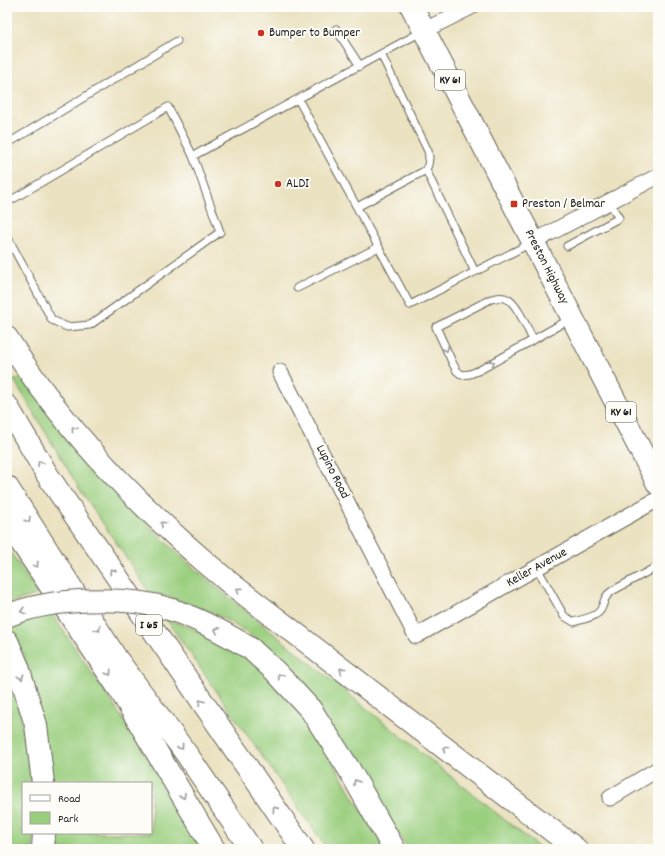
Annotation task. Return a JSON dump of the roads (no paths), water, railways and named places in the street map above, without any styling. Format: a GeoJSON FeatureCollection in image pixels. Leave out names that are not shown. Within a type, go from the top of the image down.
{"type":"FeatureCollection","features":[{"type":"Feature","properties":{"kind":"main road","name":"Preston Highway"},"geometry":{"type":"LineString","coordinates":[[412,7],[572,318],[655,471]]}},
{"type":"Feature","properties":{"kind":"main road"},"geometry":{"type":"LineString","coordinates":[[7,338],[42,390],[93,452],[130,493],[191,551],[230,584],[576,849]]}},
{"type":"Feature","properties":{"kind":"main road","name":"I 65"},"geometry":{"type":"LineString","coordinates":[[7,406],[48,476],[300,845]]}},
{"type":"Feature","properties":{"kind":"main road"},"geometry":{"type":"LineString","coordinates":[[7,487],[116,658],[188,756],[251,849]]}},
{"type":"Feature","properties":{"kind":"main road"},"geometry":{"type":"LineString","coordinates":[[7,521],[120,690],[214,849]]}},
{"type":"Feature","properties":{"kind":"main road"},"geometry":{"type":"LineString","coordinates":[[7,616],[44,605],[77,601],[110,600],[141,604],[168,609],[200,621],[251,649],[276,672],[311,710],[349,769],[394,849]]}},
{"type":"Feature","properties":{"kind":"main road"},"geometry":{"type":"LineString","coordinates":[[7,641],[18,667],[36,725],[43,782]]}},
{"type":"Feature","properties":{"kind":"main road"},"geometry":{"type":"LineString","coordinates":[[466,765],[519,820],[555,849]]}},
{"type":"Feature","properties":{"kind":"main road"},"geometry":{"type":"LineString","coordinates":[[43,849],[44,834]]}},
{"type":"Feature","properties":{"kind":"street"},"geometry":{"type":"LineString","coordinates":[[424,30],[471,7]]}},
{"type":"Feature","properties":{"kind":"street"},"geometry":{"type":"LineString","coordinates":[[533,242],[658,176]]}},
{"type":"Feature","properties":{"kind":"street","name":"Lupino Road"},"geometry":{"type":"LineString","coordinates":[[280,372],[416,636]]}},
{"type":"Feature","properties":{"kind":"street","name":"Keller Avenue"},"geometry":{"type":"LineString","coordinates":[[416,636],[658,499]]}},
{"type":"Feature","properties":{"kind":"street"},"geometry":{"type":"LineString","coordinates":[[610,798],[658,769]]}},
{"type":"Feature","properties":{"kind":"lane"},"geometry":{"type":"LineString","coordinates":[[336,29],[360,66]]}},
{"type":"Feature","properties":{"kind":"lane"},"geometry":{"type":"LineString","coordinates":[[193,156],[424,30]]}},
{"type":"Feature","properties":{"kind":"lane"},"geometry":{"type":"LineString","coordinates":[[7,144],[177,41]]}},
{"type":"Feature","properties":{"kind":"lane"},"geometry":{"type":"LineString","coordinates":[[357,207],[426,170],[429,164],[430,156],[428,151],[381,54]]}},
{"type":"Feature","properties":{"kind":"lane"},"geometry":{"type":"LineString","coordinates":[[298,98],[410,305],[533,242]]}},
{"type":"Feature","properties":{"kind":"lane"},"geometry":{"type":"LineString","coordinates":[[7,204],[168,107],[193,156],[220,232],[90,325],[67,327],[52,320],[7,236]]}},
{"type":"Feature","properties":{"kind":"lane"},"geometry":{"type":"LineString","coordinates":[[426,170],[475,272]]}},
{"type":"Feature","properties":{"kind":"lane"},"geometry":{"type":"LineString","coordinates":[[567,246],[619,218],[609,202]]}},
{"type":"Feature","properties":{"kind":"lane"},"geometry":{"type":"LineString","coordinates":[[297,288],[379,247]]}},
{"type":"Feature","properties":{"kind":"lane"},"geometry":{"type":"LineString","coordinates":[[533,340],[515,306],[511,301],[502,297],[491,299],[436,327],[456,371],[462,375],[480,370],[572,318]]}},
{"type":"Feature","properties":{"kind":"lane"},"geometry":{"type":"LineString","coordinates":[[537,568],[564,616],[574,622],[591,617],[602,608],[606,595],[658,566]]}},
{"type":"Feature","properties":{"kind":"place","name":"Bumper to Bumper"},"geometry":{"type":"Point","coordinates":[261,33]}},
{"type":"Feature","properties":{"kind":"place","name":"ALDI"},"geometry":{"type":"Point","coordinates":[278,184]}},
{"type":"Feature","properties":{"kind":"place","name":"Preston / Belmar"},"geometry":{"type":"Point","coordinates":[514,204]}}]}
